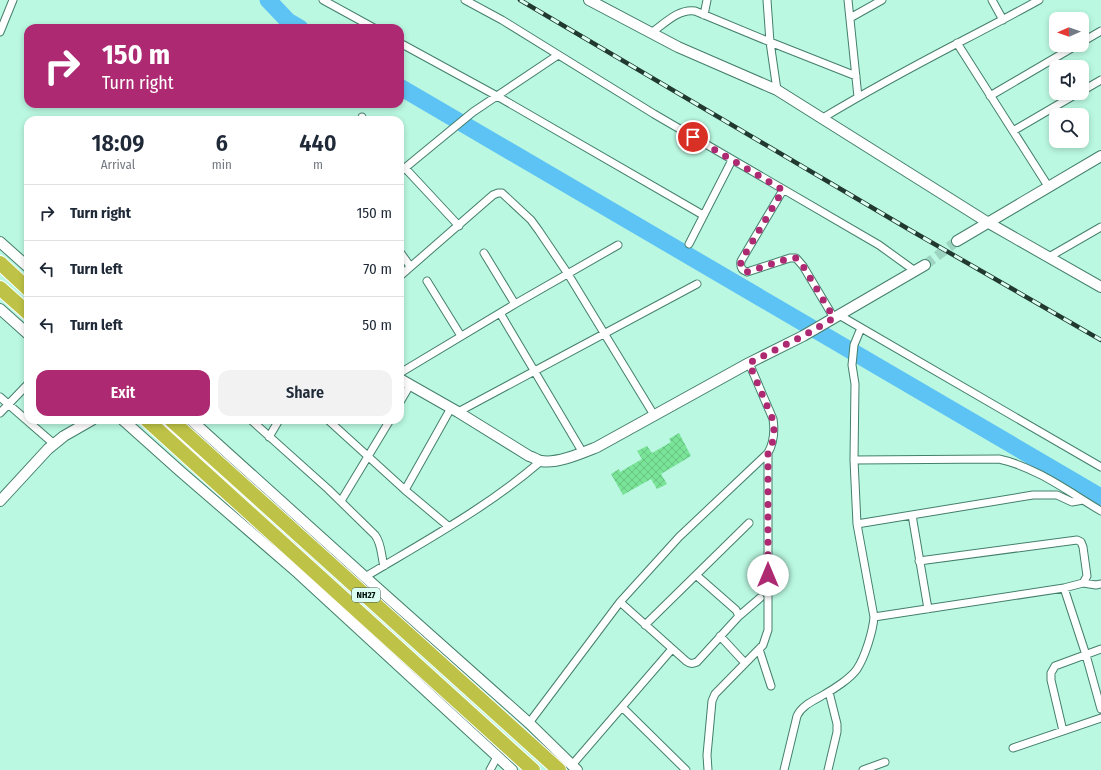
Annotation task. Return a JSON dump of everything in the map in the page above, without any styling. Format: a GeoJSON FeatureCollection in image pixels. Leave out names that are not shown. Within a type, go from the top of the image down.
{"type":"FeatureCollection","features":[{"type":"Feature","properties":{"kind":"highway"},"geometry":{"type":"LineString","coordinates":[[0,263],[24,285]]}},
{"type":"Feature","properties":{"kind":"highway"},"geometry":{"type":"LineString","coordinates":[[0,288],[24,309]]}},
{"type":"Feature","properties":{"kind":"highway","name":"NH27"},"geometry":{"type":"LineString","coordinates":[[151,424],[533,770]]}},
{"type":"Feature","properties":{"kind":"highway","name":"NH27"},"geometry":{"type":"LineString","coordinates":[[176,424],[570,768]]}},
{"type":"Feature","properties":{"kind":"street"},"geometry":{"type":"LineString","coordinates":[[0,32],[13,0]]}},
{"type":"Feature","properties":{"kind":"street"},"geometry":{"type":"LineString","coordinates":[[323,0],[367,24]]}},
{"type":"Feature","properties":{"kind":"street"},"geometry":{"type":"LineString","coordinates":[[465,0],[502,20],[642,107],[880,245],[916,271]]}},
{"type":"Feature","properties":{"kind":"street"},"geometry":{"type":"LineString","coordinates":[[588,0],[678,47],[777,90],[987,222],[1101,287]]}},
{"type":"Feature","properties":{"kind":"street"},"geometry":{"type":"LineString","coordinates":[[704,15],[707,0]]}},
{"type":"Feature","properties":{"kind":"street"},"geometry":{"type":"LineString","coordinates":[[767,0],[770,42],[777,90]]}},
{"type":"Feature","properties":{"kind":"street"},"geometry":{"type":"LineString","coordinates":[[848,0],[858,97]]}},
{"type":"Feature","properties":{"kind":"street"},"geometry":{"type":"LineString","coordinates":[[850,18],[882,0]]}},
{"type":"Feature","properties":{"kind":"street"},"geometry":{"type":"LineString","coordinates":[[992,0],[1003,20]]}},
{"type":"Feature","properties":{"kind":"street"},"geometry":{"type":"LineString","coordinates":[[822,119],[858,97],[1039,0]]}},
{"type":"Feature","properties":{"kind":"street"},"geometry":{"type":"LineString","coordinates":[[651,33],[681,12],[687,10],[695,11],[856,76]]}},
{"type":"Feature","properties":{"kind":"street"},"geometry":{"type":"LineString","coordinates":[[1089,38],[1101,31]]}},
{"type":"Feature","properties":{"kind":"street"},"geometry":{"type":"LineString","coordinates":[[957,43],[1048,186]]}},
{"type":"Feature","properties":{"kind":"street"},"geometry":{"type":"LineString","coordinates":[[404,44],[498,96],[703,215]]}},
{"type":"Feature","properties":{"kind":"street"},"geometry":{"type":"LineString","coordinates":[[990,96],[1065,52]]}},
{"type":"Feature","properties":{"kind":"street"},"geometry":{"type":"LineString","coordinates":[[404,168],[467,116],[558,55]]}},
{"type":"Feature","properties":{"kind":"street"},"geometry":{"type":"LineString","coordinates":[[1089,87],[1101,80]]}},
{"type":"Feature","properties":{"kind":"street"},"geometry":{"type":"LineString","coordinates":[[1013,131],[1066,100]]}},
{"type":"Feature","properties":{"kind":"street"},"geometry":{"type":"LineString","coordinates":[[957,241],[1101,156]]}},
{"type":"Feature","properties":{"kind":"street"},"geometry":{"type":"LineString","coordinates":[[689,244],[732,160]]}},
{"type":"Feature","properties":{"kind":"street"},"geometry":{"type":"LineString","coordinates":[[404,172],[460,226]]}},
{"type":"Feature","properties":{"kind":"street"},"geometry":{"type":"LineString","coordinates":[[783,190],[741,261],[740,266],[743,270],[747,272],[790,258],[796,258],[803,266],[836,317],[861,328],[1101,467]]}},
{"type":"Feature","properties":{"kind":"street"},"geometry":{"type":"LineString","coordinates":[[404,272],[460,226],[493,195],[502,193],[531,220],[568,274],[654,415]]}},
{"type":"Feature","properties":{"kind":"street"},"geometry":{"type":"LineString","coordinates":[[1048,257],[1101,227]]}},
{"type":"Feature","properties":{"kind":"street"},"geometry":{"type":"LineString","coordinates":[[0,242],[24,263]]}},
{"type":"Feature","properties":{"kind":"street"},"geometry":{"type":"LineString","coordinates":[[404,371],[515,304],[618,245]]}},
{"type":"Feature","properties":{"kind":"street"},"geometry":{"type":"LineString","coordinates":[[484,252],[515,304]]}},
{"type":"Feature","properties":{"kind":"street"},"geometry":{"type":"LineString","coordinates":[[404,258],[410,266]]}},
{"type":"Feature","properties":{"kind":"street"},"geometry":{"type":"LineString","coordinates":[[404,381],[529,456],[541,461],[553,461],[583,453],[597,447],[749,363],[803,336],[925,265]]}},
{"type":"Feature","properties":{"kind":"street"},"geometry":{"type":"LineString","coordinates":[[427,281],[462,336]]}},
{"type":"Feature","properties":{"kind":"street"},"geometry":{"type":"LineString","coordinates":[[405,490],[454,410],[535,371],[697,284]]}},
{"type":"Feature","properties":{"kind":"street"},"geometry":{"type":"LineString","coordinates":[[0,309],[24,330]]}},
{"type":"Feature","properties":{"kind":"street"},"geometry":{"type":"LineString","coordinates":[[500,313],[583,453]]}},
{"type":"Feature","properties":{"kind":"street"},"geometry":{"type":"LineString","coordinates":[[784,770],[797,716],[800,711],[853,674],[857,669],[872,632],[874,617],[857,524],[854,460],[855,384],[852,365],[854,345],[861,328]]}},
{"type":"Feature","properties":{"kind":"street"},"geometry":{"type":"LineString","coordinates":[[529,723],[620,602],[679,537],[768,453],[773,444],[775,429],[774,424],[749,363]]}},
{"type":"Feature","properties":{"kind":"street"},"geometry":{"type":"LineString","coordinates":[[404,395],[410,385]]}},
{"type":"Feature","properties":{"kind":"street"},"geometry":{"type":"LineString","coordinates":[[0,413],[24,388]]}},
{"type":"Feature","properties":{"kind":"street"},"geometry":{"type":"LineString","coordinates":[[0,397],[24,418]]}},
{"type":"Feature","properties":{"kind":"street"},"geometry":{"type":"LineString","coordinates":[[31,424],[54,444]]}},
{"type":"Feature","properties":{"kind":"street"},"geometry":{"type":"LineString","coordinates":[[1,498],[54,444],[64,436],[85,424]]}},
{"type":"Feature","properties":{"kind":"street"},"geometry":{"type":"LineString","coordinates":[[127,424],[298,573],[512,770]]}},
{"type":"Feature","properties":{"kind":"street"},"geometry":{"type":"LineString","coordinates":[[195,424],[529,723],[570,768],[672,648]]}},
{"type":"Feature","properties":{"kind":"street"},"geometry":{"type":"LineString","coordinates":[[255,424],[341,501],[376,535],[380,543],[381,556],[384,566]]}},
{"type":"Feature","properties":{"kind":"street"},"geometry":{"type":"LineString","coordinates":[[269,437],[277,424]]}},
{"type":"Feature","properties":{"kind":"street"},"geometry":{"type":"LineString","coordinates":[[335,424],[368,457],[448,526]]}},
{"type":"Feature","properties":{"kind":"street"},"geometry":{"type":"LineString","coordinates":[[341,501],[388,424]]}},
{"type":"Feature","properties":{"kind":"street"},"geometry":{"type":"LineString","coordinates":[[708,770],[712,700],[715,694],[763,645],[768,630],[768,453]]}},
{"type":"Feature","properties":{"kind":"street"},"geometry":{"type":"LineString","coordinates":[[854,460],[999,459],[1042,476],[1101,511]]}},
{"type":"Feature","properties":{"kind":"street"},"geometry":{"type":"LineString","coordinates":[[365,577],[489,501],[541,461]]}},
{"type":"Feature","properties":{"kind":"street"},"geometry":{"type":"LineString","coordinates":[[857,524],[1038,494],[1057,495],[1072,502],[1083,500]]}},
{"type":"Feature","properties":{"kind":"street"},"geometry":{"type":"LineString","coordinates":[[912,515],[928,608]]}},
{"type":"Feature","properties":{"kind":"street"},"geometry":{"type":"LineString","coordinates":[[645,625],[749,523]]}},
{"type":"Feature","properties":{"kind":"street"},"geometry":{"type":"LineString","coordinates":[[919,561],[1077,540],[1081,542],[1083,547],[1087,576],[1083,583]]}},
{"type":"Feature","properties":{"kind":"street"},"geometry":{"type":"LineString","coordinates":[[696,575],[736,610],[739,616]]}},
{"type":"Feature","properties":{"kind":"street"},"geometry":{"type":"LineString","coordinates":[[874,617],[1064,588],[1083,583],[1096,585],[1101,584]]}},
{"type":"Feature","properties":{"kind":"street"},"geometry":{"type":"LineString","coordinates":[[1064,588],[1086,655],[1101,709]]}},
{"type":"Feature","properties":{"kind":"street"},"geometry":{"type":"LineString","coordinates":[[620,602],[689,664],[693,664],[697,662],[739,616],[760,598]]}},
{"type":"Feature","properties":{"kind":"street"},"geometry":{"type":"LineString","coordinates":[[720,636],[745,663]]}},
{"type":"Feature","properties":{"kind":"street"},"geometry":{"type":"LineString","coordinates":[[759,649],[771,686]]}},
{"type":"Feature","properties":{"kind":"street"},"geometry":{"type":"LineString","coordinates":[[1063,731],[1051,680],[1051,673],[1055,666],[1101,649]]}},
{"type":"Feature","properties":{"kind":"street"},"geometry":{"type":"LineString","coordinates":[[828,770],[837,732],[837,724],[829,692]]}},
{"type":"Feature","properties":{"kind":"street"},"geometry":{"type":"LineString","coordinates":[[622,707],[686,770]]}},
{"type":"Feature","properties":{"kind":"street"},"geometry":{"type":"LineString","coordinates":[[1013,748],[1101,718]]}},
{"type":"Feature","properties":{"kind":"street"},"geometry":{"type":"LineString","coordinates":[[490,770],[497,757]]}},
{"type":"Feature","properties":{"kind":"street"},"geometry":{"type":"LineString","coordinates":[[863,770],[885,762]]}},
{"type":"Feature","properties":{"kind":"building"},"geometry":{"type":"Polygon","coordinates":[[[679,433],[691,456],[661,474],[667,484],[657,489],[651,479],[623,495],[611,474],[619,469],[620,472],[642,459],[637,451],[647,446],[652,453],[671,442],[669,439],[679,433]]]}},
{"type":"Feature","properties":{"kind":"waterway"},"geometry":{"type":"LineString","coordinates":[[268,0],[288,21],[293,24]]}},
{"type":"Feature","properties":{"kind":"waterway"},"geometry":{"type":"LineString","coordinates":[[404,89],[1101,497]]}},
{"type":"Feature","properties":{"kind":"tunnel"},"geometry":{"type":"LineString","coordinates":[[925,265],[957,241]]}},
{"type":"Feature","properties":{"kind":"railway"},"geometry":{"type":"LineString","coordinates":[[520,0],[910,230],[1101,340]]}},
{"type":"Feature","properties":{"kind":"route"},"geometry":{"type":"LineString","coordinates":[[693,137],[783,190],[741,261],[740,266],[743,270],[747,272],[790,258],[796,258],[800,261],[834,318],[803,336],[749,363],[773,420],[775,429],[773,444],[768,453],[768,575]]}}]}
